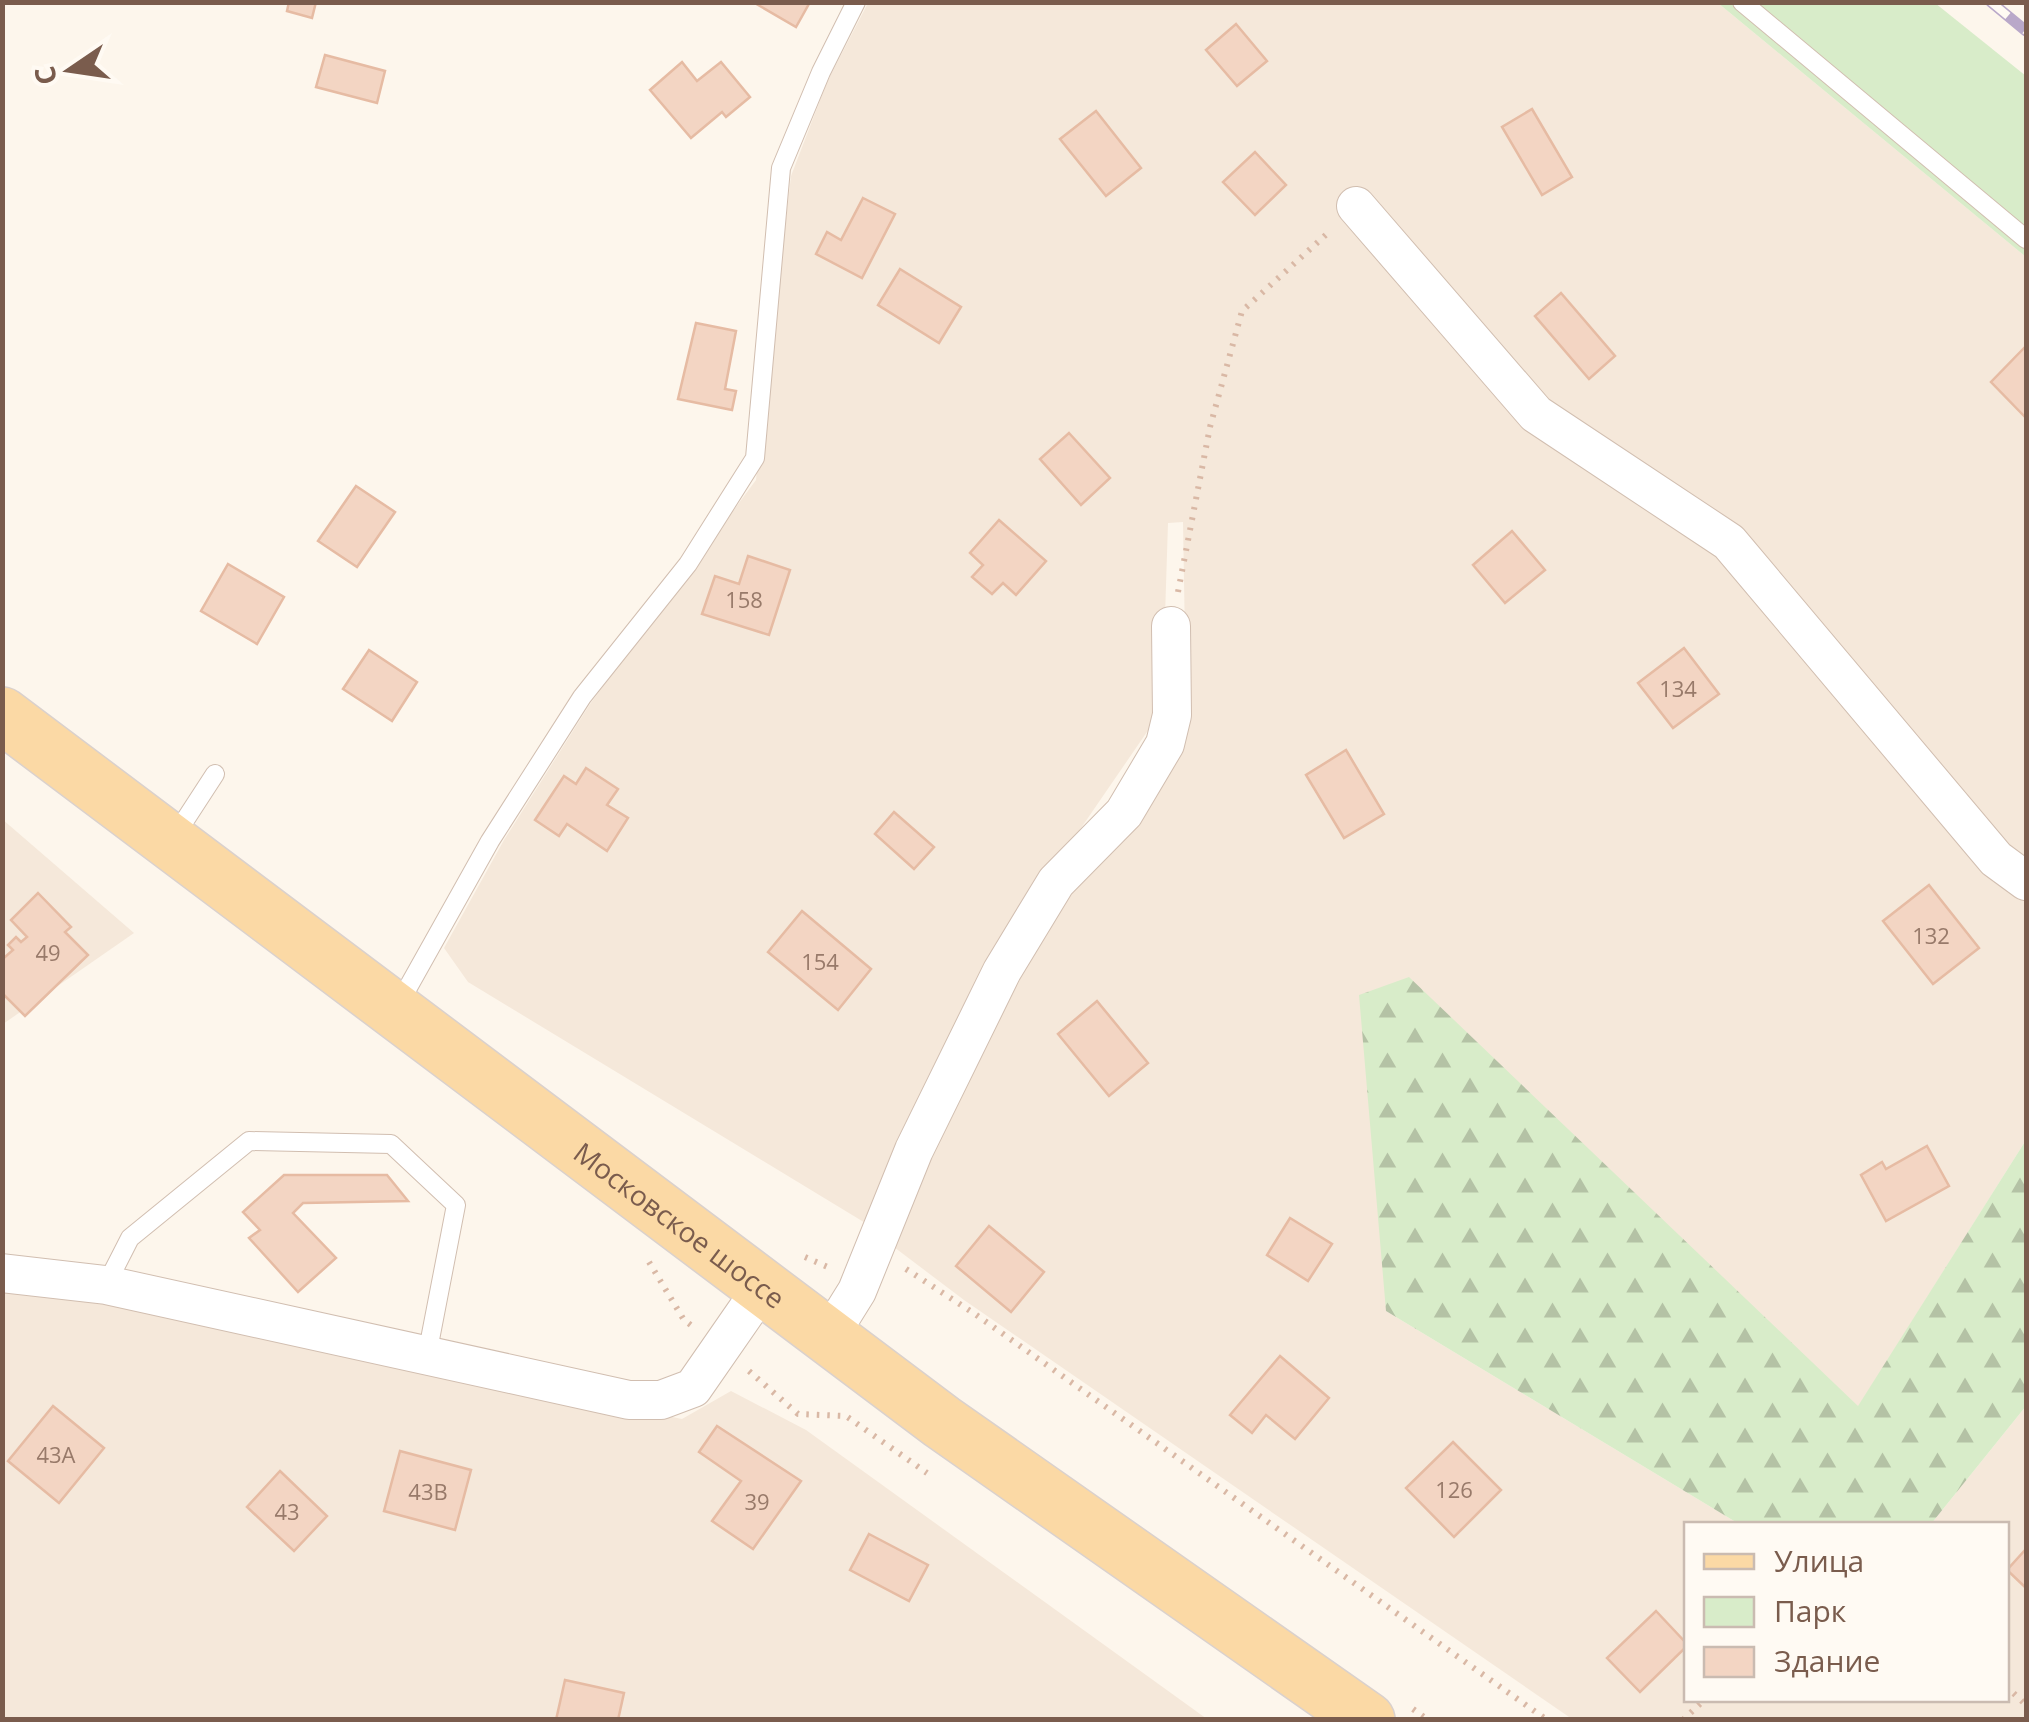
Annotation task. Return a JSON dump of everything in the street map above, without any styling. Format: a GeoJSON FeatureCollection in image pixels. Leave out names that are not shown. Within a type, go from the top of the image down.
{"type":"FeatureCollection","features":[{"type":"Feature","properties":{"kind":"main road","name":"Московское шоссе"},"geometry":{"type":"LineString","coordinates":[[2,716],[974,1445],[1367,1720]]}},
{"type":"Feature","properties":{"kind":"street"},"geometry":{"type":"LineString","coordinates":[[1356,206],[1536,414],[1729,542],[1996,859],[2026,881]]}},
{"type":"Feature","properties":{"kind":"street"},"geometry":{"type":"LineString","coordinates":[[829,1336],[857,1291],[914,1150],[1002,971],[1056,882],[1124,814],[1165,744],[1172,715],[1172,626]]}},
{"type":"Feature","properties":{"kind":"street"},"geometry":{"type":"LineString","coordinates":[[2,1274],[106,1285],[629,1400],[660,1400],[693,1388],[763,1287]]}},
{"type":"Feature","properties":{"kind":"lane"},"geometry":{"type":"LineString","coordinates":[[396,1009],[490,841],[582,696],[688,564],[755,458],[781,168],[821,72],[856,2]]}},
{"type":"Feature","properties":{"kind":"lane"},"geometry":{"type":"LineString","coordinates":[[1742,2],[2026,238]]}},
{"type":"Feature","properties":{"kind":"lane"},"geometry":{"type":"LineString","coordinates":[[171,842],[215,774]]}},
{"type":"Feature","properties":{"kind":"lane"},"geometry":{"type":"LineString","coordinates":[[106,1285],[130,1238],[249,1141],[391,1144],[456,1205],[427,1355]]}},
{"type":"Feature","properties":{"kind":"path"},"geometry":{"type":"LineString","coordinates":[[1172,626],[1210,427],[1242,311],[1356,206]]}},
{"type":"Feature","properties":{"kind":"path"},"geometry":{"type":"LineString","coordinates":[[872,1247],[975,1314],[1547,1720]]}},
{"type":"Feature","properties":{"kind":"path"},"geometry":{"type":"LineString","coordinates":[[1684,1720],[1702,1702]]}},
{"type":"Feature","properties":{"kind":"shaded area"},"geometry":{"type":"Polygon","coordinates":[[[868,3],[1718,3],[2026,257],[2026,1140],[1858,1407],[1409,978],[1386,1311],[1736,1522],[1684,1522],[1684,1702],[2009,1702],[2009,1522],[1933,1522],[2026,1406],[2026,1719],[1572,1719],[964,1300],[886,1241],[1022,963],[1090,862],[1129,820],[1185,640],[1183,522],[1168,523],[1162,710],[985,968],[867,1224],[468,982],[444,948],[504,840],[590,704],[756,480],[791,176],[827,82],[868,3]]]}},
{"type":"Feature","properties":{"kind":"shaded area"},"geometry":{"type":"Polygon","coordinates":[[[2,819],[134,933],[3,1024],[2,1024],[2,819]]]}},
{"type":"Feature","properties":{"kind":"shaded area"},"geometry":{"type":"Polygon","coordinates":[[[2,1290],[103,1300],[682,1419],[731,1391],[806,1430],[1207,1719],[3,1719],[2,1290]]]}},
{"type":"Feature","properties":{"kind":"green space"},"geometry":{"type":"Polygon","coordinates":[[[1718,3],[1935,3],[2026,76],[2026,257],[1718,3]]]}},
{"type":"Feature","properties":{"kind":"green space"},"geometry":{"type":"Polygon","coordinates":[[[1409,977],[1858,1406],[2026,1140],[2026,1406],[1933,1522],[1736,1522],[1386,1311],[1359,995],[1409,977]]]}},
{"type":"Feature","properties":{"kind":"building"},"geometry":{"type":"Polygon","coordinates":[[[289,2],[316,2],[312,18],[287,11],[289,2]]]}},
{"type":"Feature","properties":{"kind":"building"},"geometry":{"type":"Polygon","coordinates":[[[753,2],[810,2],[796,27],[753,2]]]}},
{"type":"Feature","properties":{"kind":"building"},"geometry":{"type":"Polygon","coordinates":[[[1236,24],[1267,61],[1237,86],[1206,50],[1236,24]]]}},
{"type":"Feature","properties":{"kind":"building"},"geometry":{"type":"Polygon","coordinates":[[[325,55],[385,71],[377,103],[316,87],[325,55]]]}},
{"type":"Feature","properties":{"kind":"building"},"geometry":{"type":"Polygon","coordinates":[[[682,62],[697,81],[721,62],[750,97],[726,117],[722,112],[691,138],[650,90],[682,62]]]}},
{"type":"Feature","properties":{"kind":"building"},"geometry":{"type":"Polygon","coordinates":[[[1532,109],[1572,177],[1542,195],[1502,127],[1532,109]]]}},
{"type":"Feature","properties":{"kind":"building"},"geometry":{"type":"Polygon","coordinates":[[[1096,111],[1141,168],[1106,196],[1060,139],[1096,111]]]}},
{"type":"Feature","properties":{"kind":"building"},"geometry":{"type":"Polygon","coordinates":[[[1255,152],[1286,185],[1255,215],[1223,182],[1255,152]]]}},
{"type":"Feature","properties":{"kind":"building"},"geometry":{"type":"Polygon","coordinates":[[[863,198],[895,214],[862,278],[816,254],[827,232],[841,240],[863,198]]]}},
{"type":"Feature","properties":{"kind":"building"},"geometry":{"type":"Polygon","coordinates":[[[900,269],[961,307],[939,343],[878,305],[900,269]]]}},
{"type":"Feature","properties":{"kind":"building"},"geometry":{"type":"Polygon","coordinates":[[[1561,293],[1615,356],[1589,379],[1535,316],[1561,293]]]}},
{"type":"Feature","properties":{"kind":"building"},"geometry":{"type":"Polygon","coordinates":[[[696,323],[736,331],[725,389],[736,391],[732,410],[678,399],[696,323]]]}},
{"type":"Feature","properties":{"kind":"building"},"geometry":{"type":"Polygon","coordinates":[[[2026,346],[2026,418],[1991,382],[2026,346]]]}},
{"type":"Feature","properties":{"kind":"building"},"geometry":{"type":"Polygon","coordinates":[[[1069,433],[1110,478],[1081,505],[1040,459],[1069,433]]]}},
{"type":"Feature","properties":{"kind":"building"},"geometry":{"type":"Polygon","coordinates":[[[356,486],[395,512],[357,567],[318,541],[356,486]]]}},
{"type":"Feature","properties":{"kind":"building"},"geometry":{"type":"Polygon","coordinates":[[[999,520],[1046,561],[1016,595],[1003,583],[992,594],[972,577],[983,565],[970,553],[999,520]]]}},
{"type":"Feature","properties":{"kind":"building"},"geometry":{"type":"Polygon","coordinates":[[[1512,531],[1545,570],[1505,603],[1473,565],[1512,531]]]}},
{"type":"Feature","properties":{"kind":"building"},"geometry":{"type":"Polygon","coordinates":[[[748,556],[790,570],[769,635],[702,614],[715,576],[739,584],[748,556]]]}},
{"type":"Feature","properties":{"kind":"building"},"geometry":{"type":"Polygon","coordinates":[[[228,564],[284,597],[257,644],[201,611],[228,564]]]}},
{"type":"Feature","properties":{"kind":"building"},"geometry":{"type":"Polygon","coordinates":[[[1684,648],[1719,694],[1673,728],[1638,683],[1684,648]]]}},
{"type":"Feature","properties":{"kind":"building"},"geometry":{"type":"Polygon","coordinates":[[[369,650],[417,682],[392,721],[343,689],[369,650]]]}},
{"type":"Feature","properties":{"kind":"building"},"geometry":{"type":"Polygon","coordinates":[[[1346,750],[1384,814],[1344,838],[1306,775],[1346,750]]]}},
{"type":"Feature","properties":{"kind":"building"},"geometry":{"type":"Polygon","coordinates":[[[586,768],[618,789],[607,805],[628,818],[607,851],[567,824],[559,836],[535,820],[564,776],[576,784],[586,768]]]}},
{"type":"Feature","properties":{"kind":"building"},"geometry":{"type":"Polygon","coordinates":[[[894,812],[934,847],[914,869],[875,834],[894,812]]]}},
{"type":"Feature","properties":{"kind":"building"},"geometry":{"type":"Polygon","coordinates":[[[1929,885],[1979,948],[1933,984],[1883,921],[1929,885]]]}},
{"type":"Feature","properties":{"kind":"building"},"geometry":{"type":"Polygon","coordinates":[[[38,893],[71,927],[65,932],[88,955],[25,1016],[2,993],[2,954],[5,957],[13,950],[8,945],[16,937],[21,942],[27,937],[11,920],[38,893]]]}},
{"type":"Feature","properties":{"kind":"building"},"geometry":{"type":"Polygon","coordinates":[[[802,911],[871,969],[838,1010],[768,952],[802,911]]]}},
{"type":"Feature","properties":{"kind":"building"},"geometry":{"type":"Polygon","coordinates":[[[1097,1001],[1148,1063],[1109,1096],[1058,1034],[1097,1001]]]}},
{"type":"Feature","properties":{"kind":"building"},"geometry":{"type":"Polygon","coordinates":[[[1927,1146],[1949,1186],[1886,1221],[1861,1175],[1882,1162],[1886,1169],[1927,1146]]]}},
{"type":"Feature","properties":{"kind":"building"},"geometry":{"type":"Polygon","coordinates":[[[284,1175],[387,1175],[408,1201],[303,1203],[293,1213],[336,1258],[298,1292],[249,1238],[260,1230],[243,1212],[284,1175]]]}},
{"type":"Feature","properties":{"kind":"building"},"geometry":{"type":"Polygon","coordinates":[[[1290,1218],[1332,1244],[1308,1281],[1267,1255],[1290,1218]]]}},
{"type":"Feature","properties":{"kind":"building"},"geometry":{"type":"Polygon","coordinates":[[[989,1226],[1044,1272],[1011,1312],[956,1266],[989,1226]]]}},
{"type":"Feature","properties":{"kind":"building"},"geometry":{"type":"Polygon","coordinates":[[[1280,1356],[1329,1398],[1295,1439],[1266,1415],[1252,1433],[1230,1415],[1280,1356]]]}},
{"type":"Feature","properties":{"kind":"building"},"geometry":{"type":"Polygon","coordinates":[[[53,1406],[104,1448],[59,1503],[8,1461],[53,1406]]]}},
{"type":"Feature","properties":{"kind":"building"},"geometry":{"type":"Polygon","coordinates":[[[717,1426],[801,1481],[753,1549],[712,1521],[741,1481],[699,1452],[717,1426]]]}},
{"type":"Feature","properties":{"kind":"building"},"geometry":{"type":"Polygon","coordinates":[[[1453,1442],[1501,1490],[1454,1537],[1406,1488],[1453,1442]]]}},
{"type":"Feature","properties":{"kind":"building"},"geometry":{"type":"Polygon","coordinates":[[[400,1451],[471,1470],[455,1530],[384,1511],[400,1451]]]}},
{"type":"Feature","properties":{"kind":"building"},"geometry":{"type":"Polygon","coordinates":[[[280,1471],[327,1516],[294,1551],[247,1507],[280,1471]]]}},
{"type":"Feature","properties":{"kind":"building"},"geometry":{"type":"Polygon","coordinates":[[[869,1534],[928,1565],[909,1601],[850,1570],[869,1534]]]}},
{"type":"Feature","properties":{"kind":"building"},"geometry":{"type":"Polygon","coordinates":[[[2026,1549],[2026,1588],[2009,1572],[2026,1549]]]}},
{"type":"Feature","properties":{"kind":"building"},"geometry":{"type":"Polygon","coordinates":[[[1656,1611],[1684,1641],[1684,1649],[1640,1692],[1607,1658],[1656,1611]]]}},
{"type":"Feature","properties":{"kind":"building"},"geometry":{"type":"Polygon","coordinates":[[[565,1680],[624,1693],[618,1720],[556,1720],[565,1680]]]}},
{"type":"Feature","properties":{"kind":"railway"},"geometry":{"type":"LineString","coordinates":[[1991,2],[2026,31]]}}]}
